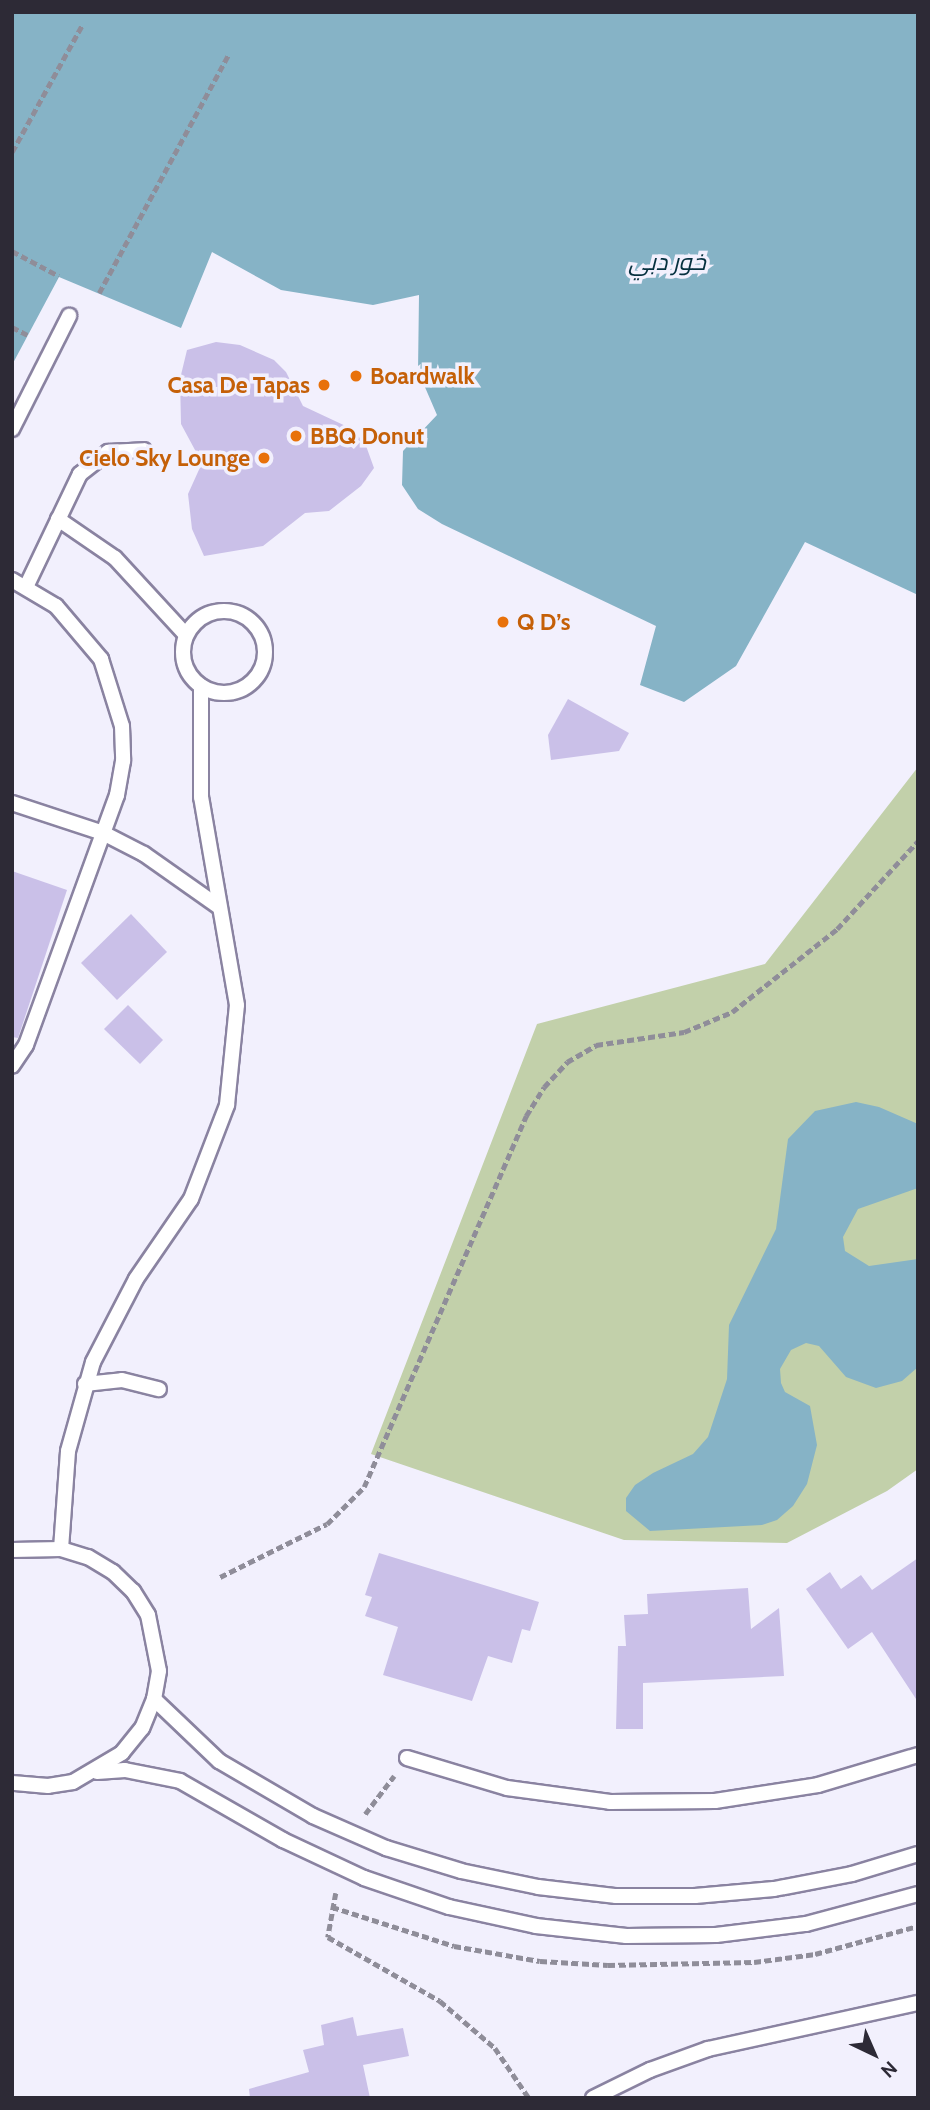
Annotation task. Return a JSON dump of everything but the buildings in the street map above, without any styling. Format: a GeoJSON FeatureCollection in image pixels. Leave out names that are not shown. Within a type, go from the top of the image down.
{"type":"FeatureCollection","features":[{"type":"Feature","properties":{"kind":"lane"},"geometry":{"type":"LineString","coordinates":[[12,429],[69,316]]}},
{"type":"Feature","properties":{"kind":"lane"},"geometry":{"type":"LineString","coordinates":[[26,587],[80,474],[108,453],[144,450]]}},
{"type":"Feature","properties":{"kind":"lane"},"geometry":{"type":"LineString","coordinates":[[58,519],[116,558],[186,635]]}},
{"type":"Feature","properties":{"kind":"lane"},"geometry":{"type":"LineString","coordinates":[[12,580],[26,587],[81,630],[115,691],[123,761],[103,834],[26,1045],[12,1066]]}},
{"type":"Feature","properties":{"kind":"lane"},"geometry":{"type":"LineString","coordinates":[[61,1549],[68,1451],[85,1384],[112,1319],[191,1199],[227,1105],[237,1005],[201,797],[201,686],[184,663],[186,635],[194,623],[220,611],[247,617],[263,640],[262,668],[242,689],[228,693],[201,686]]}},
{"type":"Feature","properties":{"kind":"lane"},"geometry":{"type":"LineString","coordinates":[[12,803],[103,834],[183,878],[219,907]]}},
{"type":"Feature","properties":{"kind":"lane"},"geometry":{"type":"LineString","coordinates":[[85,1384],[122,1380],[159,1389]]}},
{"type":"Feature","properties":{"kind":"lane"},"geometry":{"type":"LineString","coordinates":[[12,1550],[61,1549],[88,1557],[133,1591],[157,1643],[155,1699],[142,1728],[122,1753],[97,1772]]}},
{"type":"Feature","properties":{"kind":"lane"},"geometry":{"type":"LineString","coordinates":[[155,1699],[219,1761],[352,1833],[461,1871],[538,1887],[616,1896],[695,1896],[774,1889],[852,1874],[918,1854]]}},
{"type":"Feature","properties":{"kind":"lane"},"geometry":{"type":"LineString","coordinates":[[407,1758],[507,1788],[624,1802],[715,1801],[818,1785],[918,1755]]}},
{"type":"Feature","properties":{"kind":"lane"},"geometry":{"type":"LineString","coordinates":[[12,1783],[48,1786],[97,1772],[125,1770],[180,1781],[343,1869],[449,1907],[536,1926],[626,1936],[716,1935],[806,1924],[918,1894]]}},
{"type":"Feature","properties":{"kind":"lane"},"geometry":{"type":"LineString","coordinates":[[593,2098],[650,2070],[709,2049],[918,2003]]}},
{"type":"Feature","properties":{"kind":"path"},"geometry":{"type":"LineString","coordinates":[[12,152],[82,25]]}},
{"type":"Feature","properties":{"kind":"path"},"geometry":{"type":"LineString","coordinates":[[99,293],[229,54]]}},
{"type":"Feature","properties":{"kind":"path"},"geometry":{"type":"LineString","coordinates":[[12,251],[59,276]]}},
{"type":"Feature","properties":{"kind":"path"},"geometry":{"type":"LineString","coordinates":[[12,327],[28,335]]}},
{"type":"Feature","properties":{"kind":"path"},"geometry":{"type":"LineString","coordinates":[[220,1577],[327,1524],[364,1488],[526,1116],[544,1087],[567,1062],[596,1045],[684,1032],[732,1012],[837,929],[918,841]]}},
{"type":"Feature","properties":{"kind":"path"},"geometry":{"type":"LineString","coordinates":[[352,1833],[407,1758]]}},
{"type":"Feature","properties":{"kind":"path"},"geometry":{"type":"LineString","coordinates":[[343,1869],[328,1937],[440,2001],[495,2048],[529,2098]]}},
{"type":"Feature","properties":{"kind":"green space"},"geometry":{"type":"Polygon","coordinates":[[[918,767],[918,1469],[887,1491],[787,1543],[624,1540],[371,1454],[537,1024],[765,964],[918,767]]]}},
{"type":"Feature","properties":{"kind":"water","name":"خور دبي"},"geometry":{"type":"Polygon","coordinates":[[[12,12],[918,12],[918,595],[805,542],[736,666],[684,702],[640,685],[656,626],[442,524],[418,509],[402,485],[403,451],[437,415],[418,371],[419,295],[373,305],[281,290],[212,252],[181,328],[59,277],[12,365],[12,12]]]}},
{"type":"Feature","properties":{"kind":"water"},"geometry":{"type":"Polygon","coordinates":[[[856,1102],[879,1107],[918,1124],[918,1188],[858,1209],[843,1237],[845,1251],[869,1266],[918,1259],[918,1367],[902,1381],[876,1388],[846,1377],[819,1346],[806,1343],[791,1350],[780,1369],[781,1383],[785,1392],[810,1406],[817,1445],[807,1484],[793,1506],[777,1520],[762,1525],[650,1531],[626,1511],[626,1498],[635,1485],[693,1454],[708,1437],[727,1379],[729,1325],[776,1229],[788,1139],[815,1111],[856,1102]]]}},
{"type":"Feature","properties":{"kind":"place","name":"Boardwalk"},"geometry":{"type":"Point","coordinates":[356,376]}},
{"type":"Feature","properties":{"kind":"place","name":"Casa De Tapas"},"geometry":{"type":"Point","coordinates":[324,385]}},
{"type":"Feature","properties":{"kind":"place","name":"BBQ Donut"},"geometry":{"type":"Point","coordinates":[296,436]}},
{"type":"Feature","properties":{"kind":"place","name":"Cielo Sky Lounge"},"geometry":{"type":"Point","coordinates":[264,458]}},
{"type":"Feature","properties":{"kind":"place","name":"Q D’s"},"geometry":{"type":"Point","coordinates":[503,622]}}]}
